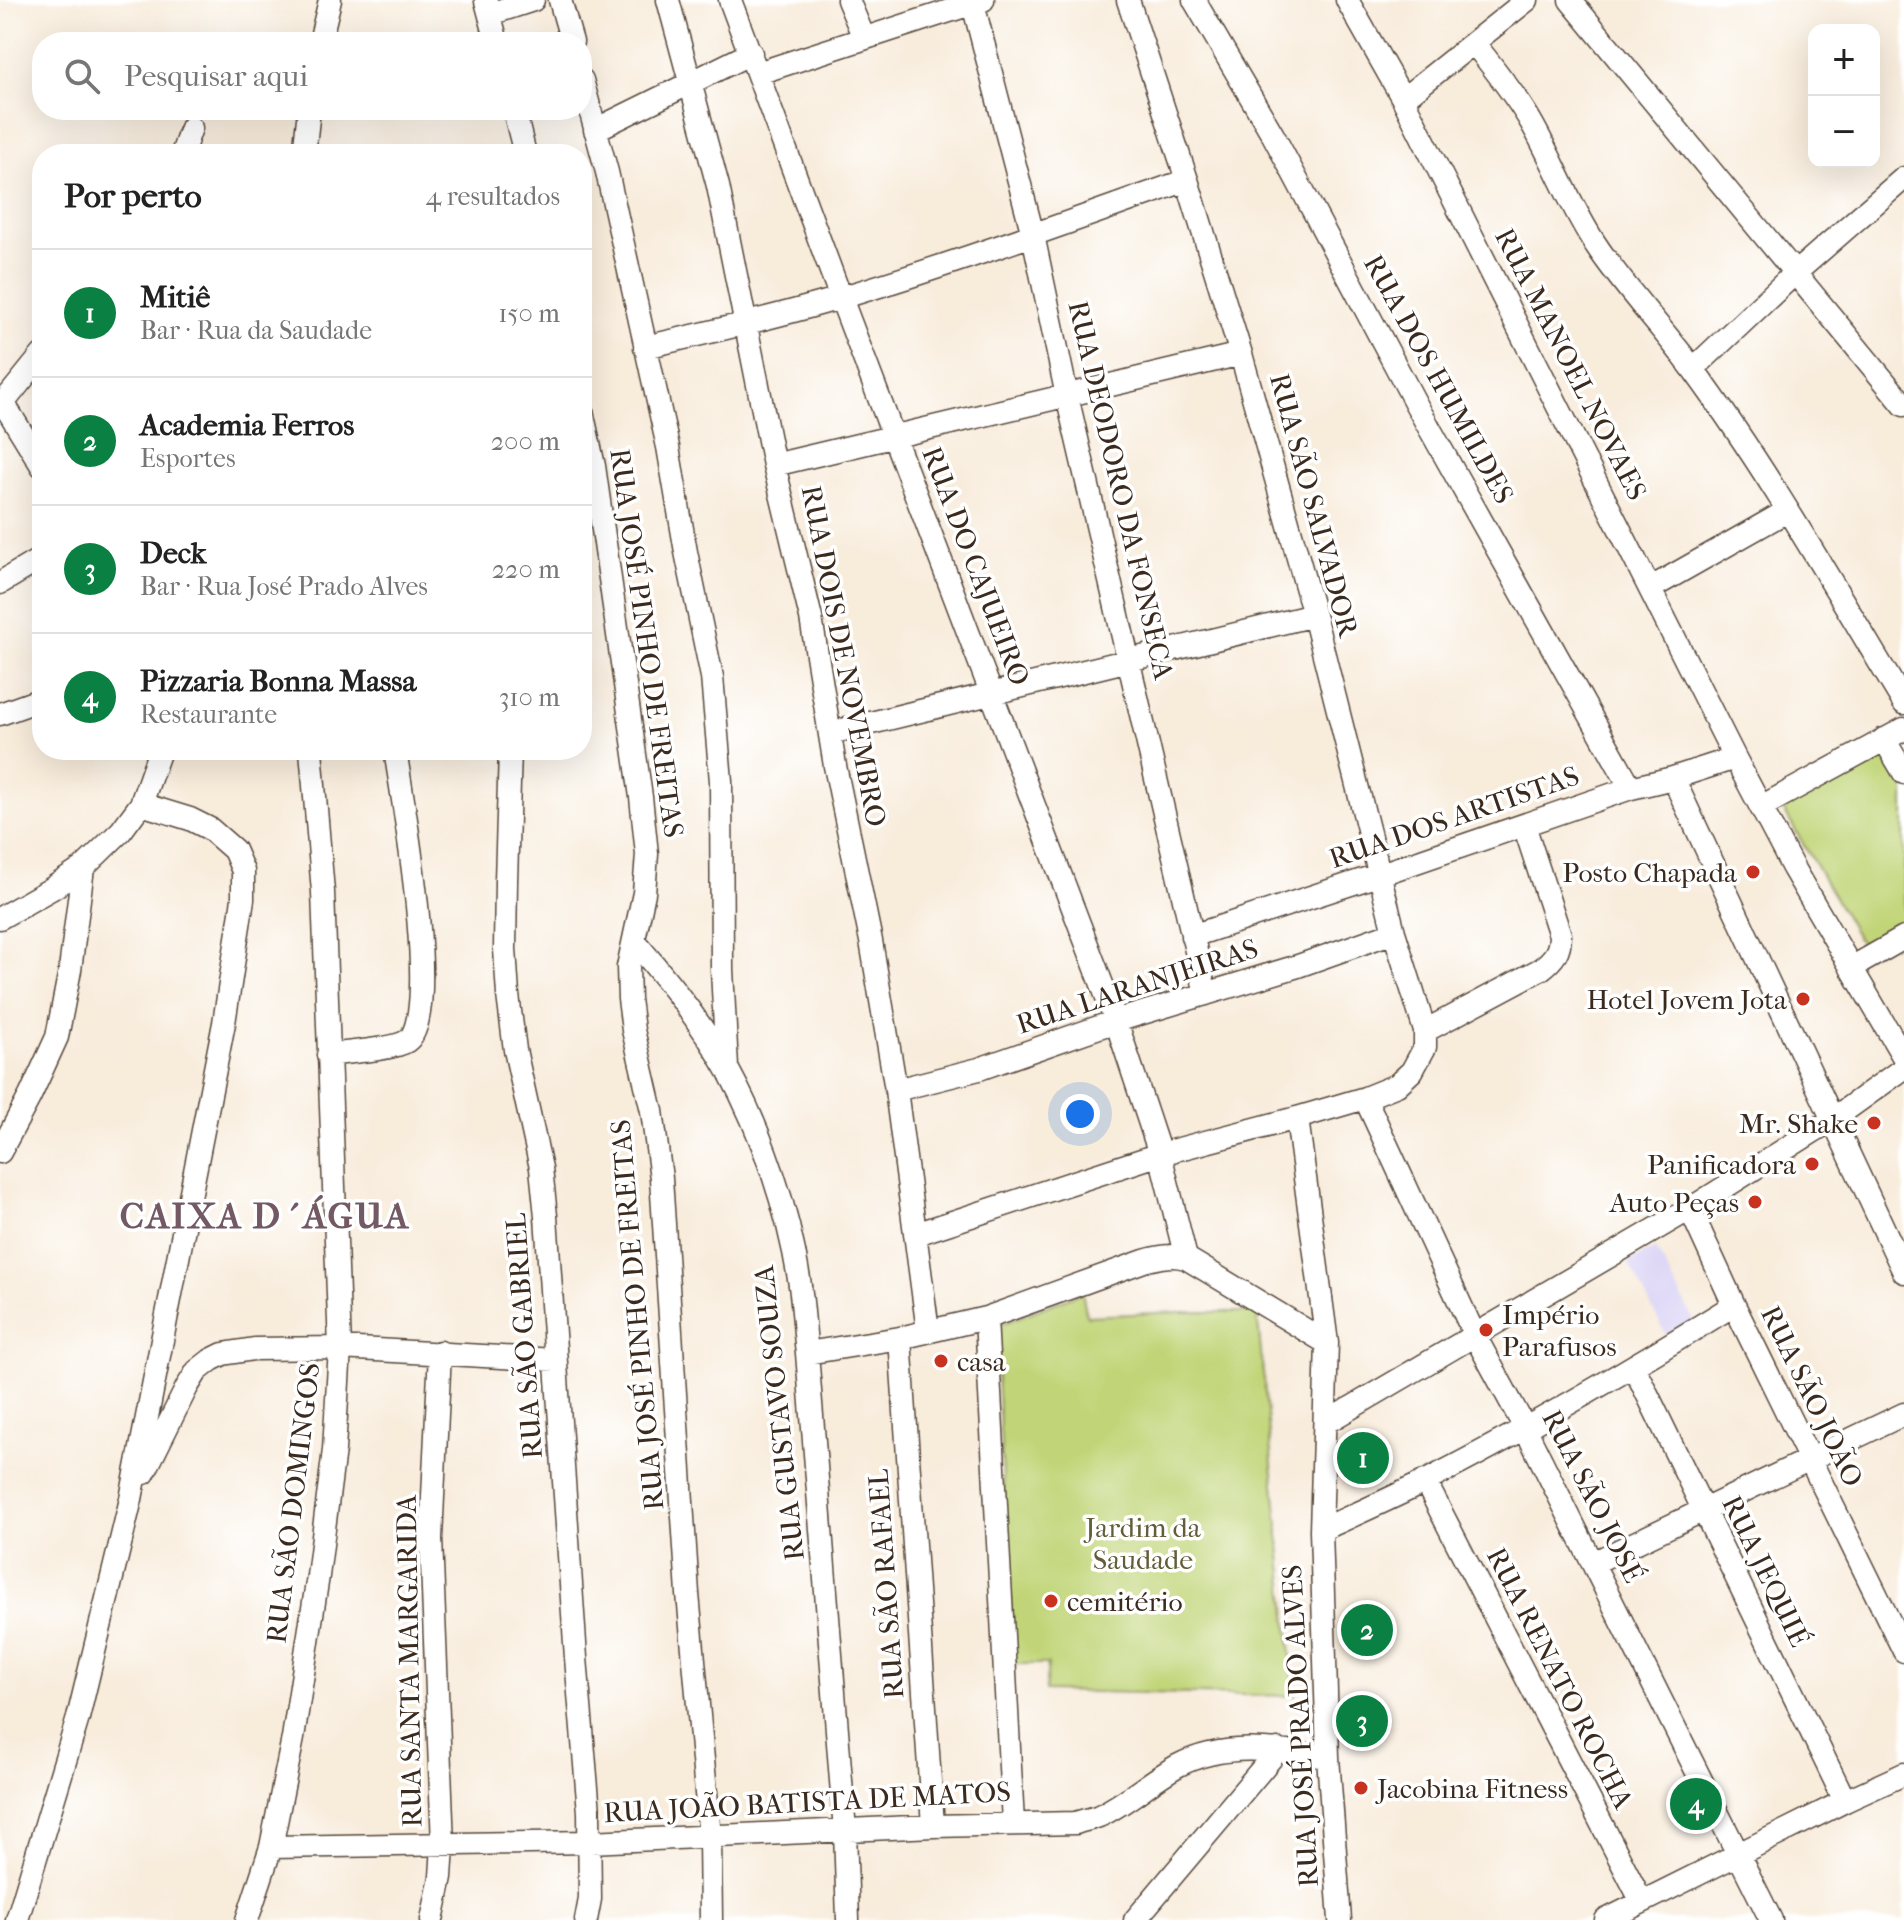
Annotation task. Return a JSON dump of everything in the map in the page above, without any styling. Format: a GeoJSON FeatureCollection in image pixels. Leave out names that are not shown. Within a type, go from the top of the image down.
{"type":"FeatureCollection","features":[{"type":"Feature","properties":{"kind":"street"},"geometry":{"type":"LineString","coordinates":[[322,32],[330,0]]}},
{"type":"Feature","properties":{"kind":"street"},"geometry":{"type":"LineString","coordinates":[[494,32],[488,7],[533,0]]}},
{"type":"Feature","properties":{"kind":"street"},"geometry":{"type":"LineString","coordinates":[[560,0],[569,32]]}},
{"type":"Feature","properties":{"kind":"street","name":"RUA DOIS DE NOVEMBRO"},"geometry":{"type":"LineString","coordinates":[[668,0],[718,186],[774,465],[811,618],[896,1090],[928,1331]]}},
{"type":"Feature","properties":{"kind":"street","name":"RUA DO CAJUEIRO"},"geometry":{"type":"LineString","coordinates":[[730,0],[1116,1021],[1160,1154],[1186,1258]]}},
{"type":"Feature","properties":{"kind":"street"},"geometry":{"type":"LineString","coordinates":[[848,0],[864,38]]}},
{"type":"Feature","properties":{"kind":"street","name":"RUA SÃO SALVADOR"},"geometry":{"type":"LineString","coordinates":[[1128,0],[1241,354],[1314,615],[1378,875],[1425,1031]]}},
{"type":"Feature","properties":{"kind":"street","name":"RUA DOS HUMILDES"},"geometry":{"type":"LineString","coordinates":[[1194,0],[1273,135],[1417,406],[1631,788]]}},
{"type":"Feature","properties":{"kind":"street","name":"RUA MANOEL NOVAES"},"geometry":{"type":"LineString","coordinates":[[1347,0],[1403,99],[1735,758],[1793,868],[1904,1058]]}},
{"type":"Feature","properties":{"kind":"street"},"geometry":{"type":"LineString","coordinates":[[1403,99],[1527,0]]}},
{"type":"Feature","properties":{"kind":"street"},"geometry":{"type":"LineString","coordinates":[[1570,0],[1904,405]]}},
{"type":"Feature","properties":{"kind":"street"},"geometry":{"type":"LineString","coordinates":[[595,130],[691,82],[755,63],[864,38],[976,1]]}},
{"type":"Feature","properties":{"kind":"street","name":"RUA DEODORO DA FONSECA"},"geometry":{"type":"LineString","coordinates":[[976,1],[1033,235],[1067,396],[1206,994]]}},
{"type":"Feature","properties":{"kind":"street"},"geometry":{"type":"LineString","coordinates":[[1474,43],[1531,122],[1595,243],[1617,276],[1693,369],[1787,511],[1904,703]]}},
{"type":"Feature","properties":{"kind":"street"},"geometry":{"type":"LineString","coordinates":[[592,118],[607,172],[668,447],[712,677],[721,781],[722,969],[727,1070]]}},
{"type":"Feature","properties":{"kind":"street"},"geometry":{"type":"LineString","coordinates":[[305,144],[308,120]]}},
{"type":"Feature","properties":{"kind":"street"},"geometry":{"type":"LineString","coordinates":[[516,120],[522,144]]}},
{"type":"Feature","properties":{"kind":"street"},"geometry":{"type":"LineString","coordinates":[[185,144],[191,128]]}},
{"type":"Feature","properties":{"kind":"street"},"geometry":{"type":"LineString","coordinates":[[1693,369],[1794,274],[1904,178]]}},
{"type":"Feature","properties":{"kind":"street"},"geometry":{"type":"LineString","coordinates":[[645,347],[841,298],[1187,180]]}},
{"type":"Feature","properties":{"kind":"street"},"geometry":{"type":"LineString","coordinates":[[774,465],[1241,354]]}},
{"type":"Feature","properties":{"kind":"street"},"geometry":{"type":"LineString","coordinates":[[32,368],[2,406],[32,451]]}},
{"type":"Feature","properties":{"kind":"street","name":"RUA JOSÉ PINHO DE FREITAS"},"geometry":{"type":"LineString","coordinates":[[592,461],[647,854],[644,893],[628,967],[629,999],[652,1111],[661,1178],[688,1594],[710,1837],[711,1920]]}},
{"type":"Feature","properties":{"kind":"street"},"geometry":{"type":"LineString","coordinates":[[1651,588],[1787,511]]}},
{"type":"Feature","properties":{"kind":"street"},"geometry":{"type":"LineString","coordinates":[[0,583],[32,564]]}},
{"type":"Feature","properties":{"kind":"street"},"geometry":{"type":"LineString","coordinates":[[830,733],[1314,615]]}},
{"type":"Feature","properties":{"kind":"street"},"geometry":{"type":"LineString","coordinates":[[0,714],[32,703]]}},
{"type":"Feature","properties":{"kind":"street"},"geometry":{"type":"LineString","coordinates":[[1761,807],[1894,734],[1904,773]]}},
{"type":"Feature","properties":{"kind":"street","name":"RUA DOS ARTISTAS"},"geometry":{"type":"LineString","coordinates":[[1192,936],[1631,788],[1735,758]]}},
{"type":"Feature","properties":{"kind":"street"},"geometry":{"type":"LineString","coordinates":[[0,918],[83,868],[121,831],[141,804],[156,760]]}},
{"type":"Feature","properties":{"kind":"street","name":"RUA SÃO DOMINGOS"},"geometry":{"type":"LineString","coordinates":[[247,1920],[271,1847],[293,1738],[334,1450],[340,1348],[323,892],[312,760]]}},
{"type":"Feature","properties":{"kind":"street"},"geometry":{"type":"LineString","coordinates":[[328,1055],[406,1042],[418,1025],[421,1005],[420,928],[396,760]]}},
{"type":"Feature","properties":{"kind":"street","name":"RUA SÃO GABRIEL"},"geometry":{"type":"LineString","coordinates":[[510,760],[505,949],[508,995],[515,1050],[541,1168],[576,1658],[586,1757],[590,1842],[590,1899],[586,1920]]}},
{"type":"Feature","properties":{"kind":"street"},"geometry":{"type":"LineString","coordinates":[[1673,778],[1904,1272]]}},
{"type":"Feature","properties":{"kind":"street"},"geometry":{"type":"LineString","coordinates":[[17,1920],[78,1718],[131,1499],[224,1023],[243,899],[243,871],[234,850],[200,824],[141,804]]}},
{"type":"Feature","properties":{"kind":"street"},"geometry":{"type":"LineString","coordinates":[[916,1234],[1160,1154],[1297,1118],[1397,1085],[1412,1071],[1425,1047],[1425,1031],[1541,969],[1558,953],[1560,935],[1524,825]]}},
{"type":"Feature","properties":{"kind":"street"},"geometry":{"type":"LineString","coordinates":[[0,1152],[57,1037],[70,970],[83,868]]}},
{"type":"Feature","properties":{"kind":"street","name":"RUA LARANJEIRAS"},"geometry":{"type":"LineString","coordinates":[[896,1090],[979,1069],[1116,1021],[1298,966],[1394,932]]}},
{"type":"Feature","properties":{"kind":"street"},"geometry":{"type":"LineString","coordinates":[[1851,968],[1904,938]]}},
{"type":"Feature","properties":{"kind":"street","name":"RUA GUSTAVO SOUZA"},"geometry":{"type":"LineString","coordinates":[[634,941],[688,1009],[727,1070],[761,1145],[783,1208],[799,1279],[845,1831],[848,1920]]}},
{"type":"Feature","properties":{"kind":"street"},"geometry":{"type":"LineString","coordinates":[[1325,1423],[1690,1209],[1833,1119],[1904,1068]]}},
{"type":"Feature","properties":{"kind":"street","name":"RUA SÃO JOSÉ"},"geometry":{"type":"LineString","coordinates":[[1365,1098],[1475,1336],[1525,1428],[1771,1920]]}},
{"type":"Feature","properties":{"kind":"street","name":"RUA JOSÉ PRADO ALVES"},"geometry":{"type":"LineString","coordinates":[[1297,1118],[1327,1343],[1321,1530],[1328,1757],[1340,1920]]}},
{"type":"Feature","properties":{"kind":"street","name":"RUA SÃO JOÃO"},"geometry":{"type":"LineString","coordinates":[[1690,1209],[1904,1651]]}},
{"type":"Feature","properties":{"kind":"street"},"geometry":{"type":"LineString","coordinates":[[807,1353],[900,1338],[986,1318],[1163,1256],[1186,1258],[1327,1343]]}},
{"type":"Feature","properties":{"kind":"street"},"geometry":{"type":"LineString","coordinates":[[1321,1530],[1425,1481],[1525,1428],[1634,1367],[1734,1305]]}},
{"type":"Feature","properties":{"kind":"street"},"geometry":{"type":"LineString","coordinates":[[986,1318],[1013,1823]]}},
{"type":"Feature","properties":{"kind":"street","name":"RUA SÃO RAFAEL"},"geometry":{"type":"LineString","coordinates":[[900,1338],[933,1826]]}},
{"type":"Feature","properties":{"kind":"street"},"geometry":{"type":"LineString","coordinates":[[131,1499],[197,1371],[223,1354],[254,1349],[340,1348],[555,1360]]}},
{"type":"Feature","properties":{"kind":"street","name":"RUA SANTA MARGARIDA"},"geometry":{"type":"LineString","coordinates":[[432,1920],[441,1877],[443,1845],[431,1538],[440,1352]]}},
{"type":"Feature","properties":{"kind":"street","name":"RUA JEQUIÉ"},"geometry":{"type":"LineString","coordinates":[[1634,1367],[1845,1801]]}},
{"type":"Feature","properties":{"kind":"street"},"geometry":{"type":"LineString","coordinates":[[1593,1563],[1904,1414]]}},
{"type":"Feature","properties":{"kind":"street","name":"RUA RENATO ROCHA"},"geometry":{"type":"LineString","coordinates":[[1425,1481],[1642,1902]]}},
{"type":"Feature","properties":{"kind":"street"},"geometry":{"type":"LineString","coordinates":[[1135,1920],[1278,1750]]}},
{"type":"Feature","properties":{"kind":"street","name":"RUA JOÃO BATISTA DE MATOS"},"geometry":{"type":"LineString","coordinates":[[271,1847],[590,1842],[933,1826],[1076,1823],[1098,1816],[1179,1765],[1213,1754],[1278,1750],[1328,1757]]}},
{"type":"Feature","properties":{"kind":"street"},"geometry":{"type":"LineString","coordinates":[[1606,1920],[1904,1774]]}},
{"type":"Feature","properties":{"kind":"shaded area"},"geometry":{"type":"Polygon","coordinates":[[[1656,1248],[1694,1321],[1666,1335],[1628,1262],[1656,1248]]]}},
{"type":"Feature","properties":{"kind":"green space"},"geometry":{"type":"Polygon","coordinates":[[[1904,735],[1904,922],[1861,944],[1780,804],[1904,735]]]}},
{"type":"Feature","properties":{"kind":"green space","name":"Jardim da Saudade"},"geometry":{"type":"Polygon","coordinates":[[[1082,1292],[1087,1316],[1257,1312],[1295,1696],[1045,1691],[1048,1664],[1014,1664],[994,1327],[1082,1292]]]}},
{"type":"Feature","properties":{"kind":"place","name":"Posto Chapada"},"geometry":{"type":"Point","coordinates":[1753,872]}},
{"type":"Feature","properties":{"kind":"place","name":"Hotel Jovem Jota"},"geometry":{"type":"Point","coordinates":[1803,999]}},
{"type":"Feature","properties":{"kind":"place","name":"Mr. Shake"},"geometry":{"type":"Point","coordinates":[1874,1123]}},
{"type":"Feature","properties":{"kind":"place","name":"Panificadora"},"geometry":{"type":"Point","coordinates":[1812,1164]}},
{"type":"Feature","properties":{"kind":"place","name":"Auto Peças"},"geometry":{"type":"Point","coordinates":[1755,1202]}},
{"type":"Feature","properties":{"kind":"place","name":"Império Parafusos"},"geometry":{"type":"Point","coordinates":[1486,1330]}},
{"type":"Feature","properties":{"kind":"place","name":"casa"},"geometry":{"type":"Point","coordinates":[941,1361]}},
{"type":"Feature","properties":{"kind":"place","name":"Mitiê"},"geometry":{"type":"Point","coordinates":[1363,1458]}},
{"type":"Feature","properties":{"kind":"place","name":"cemitério"},"geometry":{"type":"Point","coordinates":[1051,1601]}},
{"type":"Feature","properties":{"kind":"place","name":"Academia Ferros"},"geometry":{"type":"Point","coordinates":[1367,1630]}},
{"type":"Feature","properties":{"kind":"place","name":"Deck"},"geometry":{"type":"Point","coordinates":[1362,1721]}},
{"type":"Feature","properties":{"kind":"place","name":"Jacobina Fitness"},"geometry":{"type":"Point","coordinates":[1361,1788]}},
{"type":"Feature","properties":{"kind":"place","name":"Pizzaria Bonna Massa"},"geometry":{"type":"Point","coordinates":[1696,1804]}},
{"type":"Feature","properties":{"kind":"district","name":"CAIXA D´ÁGUA"},"geometry":{"type":"Point","coordinates":[265,1216]}}]}
